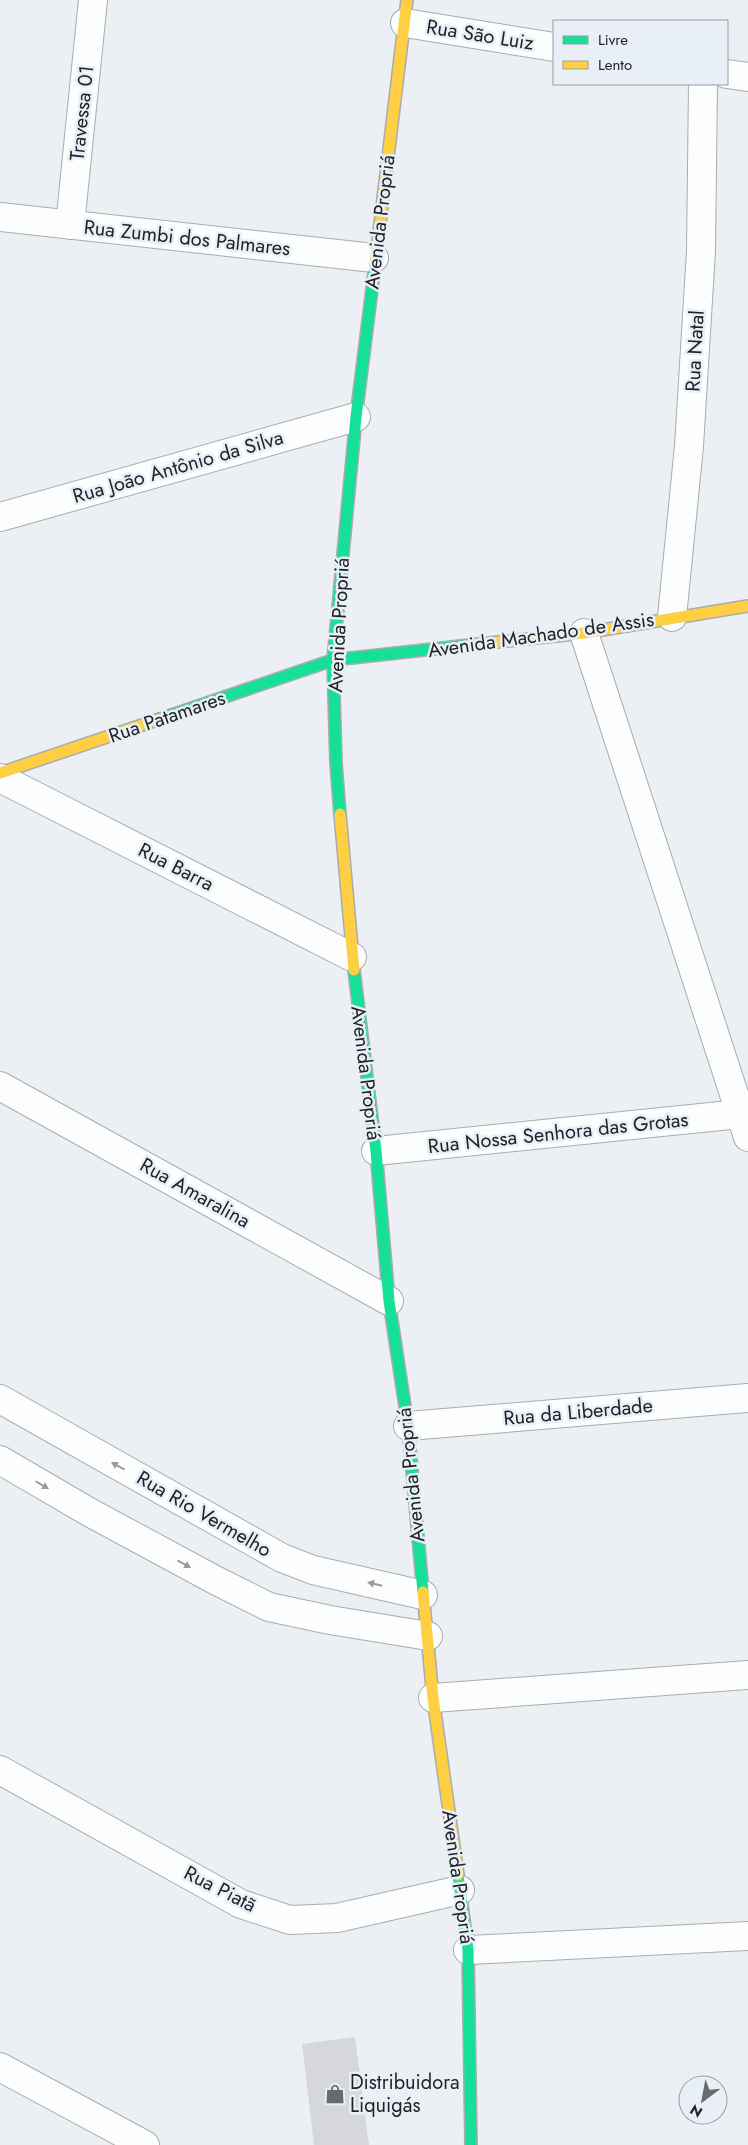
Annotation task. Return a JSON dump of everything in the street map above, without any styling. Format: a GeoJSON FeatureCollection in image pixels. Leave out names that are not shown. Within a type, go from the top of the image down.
{"type":"FeatureCollection","features":[{"type":"Feature","properties":{"kind":"street","name":"Travessa 01"},"geometry":{"type":"LineString","coordinates":[[70,225],[93,0]]}},
{"type":"Feature","properties":{"kind":"street","name":"Rua São Luiz"},"geometry":{"type":"LineString","coordinates":[[406,12],[553,47]]}},
{"type":"Feature","properties":{"kind":"street","name":"Avenida Propriá"},"geometry":{"type":"LineString","coordinates":[[406,12],[374,258],[356,417],[333,660],[336,763],[352,957],[376,1151],[389,1301],[408,1426],[433,1698],[468,1950],[472,2145]]}},
{"type":"Feature","properties":{"kind":"street"},"geometry":{"type":"LineString","coordinates":[[728,74],[748,77]]}},
{"type":"Feature","properties":{"kind":"street","name":"Rua Natal"},"geometry":{"type":"LineString","coordinates":[[672,617],[689,446],[700,261],[703,85]]}},
{"type":"Feature","properties":{"kind":"street","name":"Rua Zumbi dos Palmares"},"geometry":{"type":"LineString","coordinates":[[0,217],[374,258]]}},
{"type":"Feature","properties":{"kind":"street","name":"Rua João Antônio da Silva"},"geometry":{"type":"LineString","coordinates":[[0,517],[356,417]]}},
{"type":"Feature","properties":{"kind":"street","name":"Avenida Machado de Assis"},"geometry":{"type":"LineString","coordinates":[[333,660],[584,633],[748,606]]}},
{"type":"Feature","properties":{"kind":"street"},"geometry":{"type":"LineString","coordinates":[[584,633],[744,1125]]}},
{"type":"Feature","properties":{"kind":"street","name":"Rua Patamares"},"geometry":{"type":"LineString","coordinates":[[0,773],[333,660]]}},
{"type":"Feature","properties":{"kind":"street","name":"Rua Barra"},"geometry":{"type":"LineString","coordinates":[[0,778],[352,957]]}},
{"type":"Feature","properties":{"kind":"street","name":"Rua Amaralina"},"geometry":{"type":"LineString","coordinates":[[0,1086],[389,1301]]}},
{"type":"Feature","properties":{"kind":"street","name":"Rua Nossa Senhora das Grotas"},"geometry":{"type":"LineString","coordinates":[[376,1151],[744,1125]]}},
{"type":"Feature","properties":{"kind":"street","name":"Rua da Liberdade"},"geometry":{"type":"LineString","coordinates":[[408,1426],[748,1398]]}},
{"type":"Feature","properties":{"kind":"street","name":"Rua Rio Vermelho"},"geometry":{"type":"LineString","coordinates":[[0,1399],[282,1558],[313,1570],[423,1595]]}},
{"type":"Feature","properties":{"kind":"street"},"geometry":{"type":"LineString","coordinates":[[0,1460],[97,1516],[215,1580],[269,1606],[330,1620],[428,1636]]}},
{"type":"Feature","properties":{"kind":"street"},"geometry":{"type":"LineString","coordinates":[[433,1698],[748,1675]]}},
{"type":"Feature","properties":{"kind":"street","name":"Rua Piatã"},"geometry":{"type":"LineString","coordinates":[[0,1770],[241,1904],[290,1920],[337,1918],[460,1890]]}},
{"type":"Feature","properties":{"kind":"street"},"geometry":{"type":"LineString","coordinates":[[468,1950],[748,1936]]}},
{"type":"Feature","properties":{"kind":"street"},"geometry":{"type":"LineString","coordinates":[[0,2066],[145,2145]]}},
{"type":"Feature","properties":{"kind":"building","name":"Distribuidora Liquigás"},"geometry":{"type":"Polygon","coordinates":[[[355,2037],[369,2145],[314,2145],[302,2044],[355,2037]]]}},
{"type":"Feature","properties":{"kind":"traffic: fast"},"geometry":{"type":"LineString","coordinates":[[340,814],[336,763],[333,660],[356,417],[375,265]]}},
{"type":"Feature","properties":{"kind":"traffic: fast"},"geometry":{"type":"LineString","coordinates":[[160,719],[333,660],[470,645]]}},
{"type":"Feature","properties":{"kind":"traffic: fast"},"geometry":{"type":"LineString","coordinates":[[354,970],[376,1151],[389,1301],[408,1426],[423,1592]]}},
{"type":"Feature","properties":{"kind":"traffic: fast"},"geometry":{"type":"LineString","coordinates":[[458,1875],[468,1950],[471,2145]]}},
{"type":"Feature","properties":{"kind":"traffic: slow"},"geometry":{"type":"LineString","coordinates":[[375,265],[407,0]]}},
{"type":"Feature","properties":{"kind":"traffic: slow"},"geometry":{"type":"LineString","coordinates":[[470,645],[584,633],[748,606]]}},
{"type":"Feature","properties":{"kind":"traffic: slow"},"geometry":{"type":"LineString","coordinates":[[0,773],[160,719]]}},
{"type":"Feature","properties":{"kind":"traffic: slow"},"geometry":{"type":"LineString","coordinates":[[340,814],[354,970]]}},
{"type":"Feature","properties":{"kind":"traffic: slow"},"geometry":{"type":"LineString","coordinates":[[423,1592],[433,1698],[458,1875]]}},
{"type":"Feature","properties":{"kind":"place","name":"Distribuidora Liquigás"},"geometry":{"type":"Point","coordinates":[335,2094]}}]}
